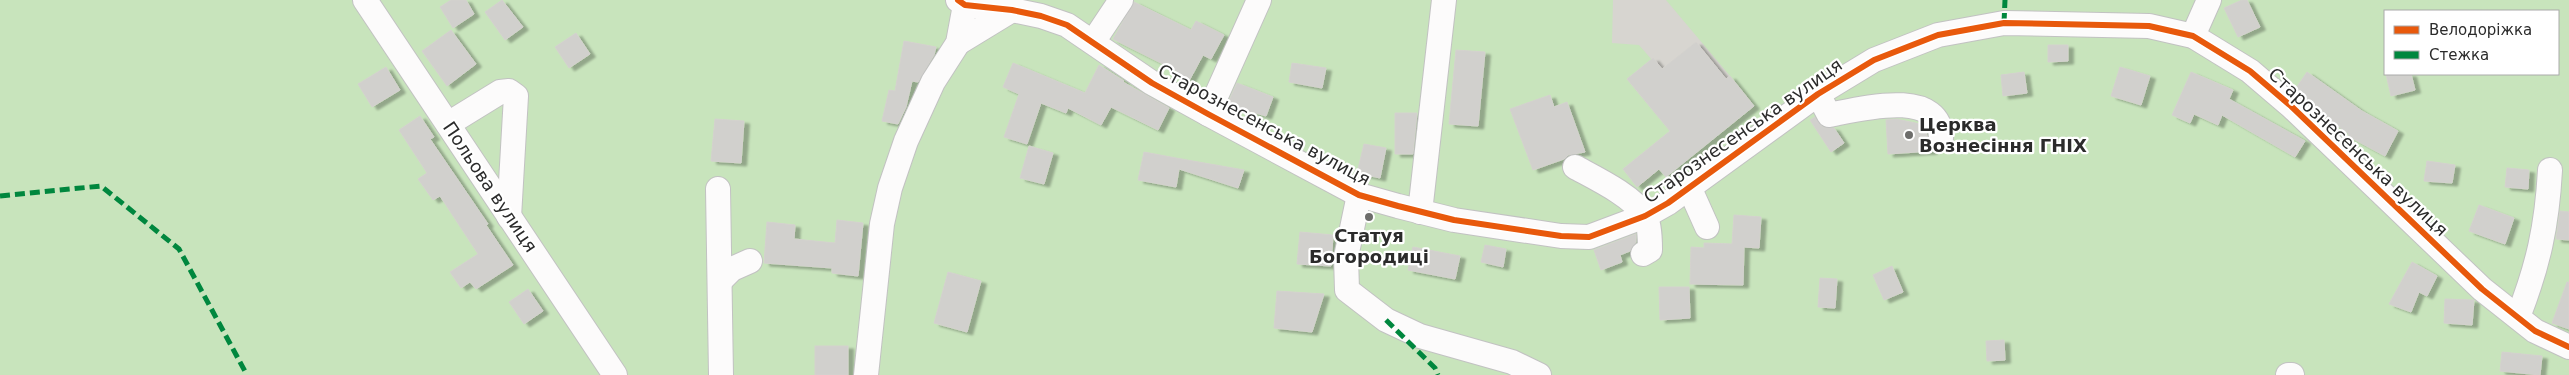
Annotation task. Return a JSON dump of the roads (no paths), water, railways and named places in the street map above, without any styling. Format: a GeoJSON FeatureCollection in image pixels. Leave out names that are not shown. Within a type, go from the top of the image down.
{"type":"FeatureCollection","features":[{"type":"Feature","properties":{"kind":"street","name":"Польова вулиця"},"geometry":{"type":"LineString","coordinates":[[365,0],[615,375]]}},
{"type":"Feature","properties":{"kind":"street"},"geometry":{"type":"LineString","coordinates":[[1093,42],[1121,0]]}},
{"type":"Feature","properties":{"kind":"street"},"geometry":{"type":"LineString","coordinates":[[1208,114],[1259,0]]}},
{"type":"Feature","properties":{"kind":"street"},"geometry":{"type":"LineString","coordinates":[[1420,212],[1444,0]]}},
{"type":"Feature","properties":{"kind":"street"},"geometry":{"type":"LineString","coordinates":[[2192,36],[2209,0]]}},
{"type":"Feature","properties":{"kind":"street"},"geometry":{"type":"LineString","coordinates":[[958,43],[962,3]]}},
{"type":"Feature","properties":{"kind":"street","name":"Старознесенська вулиця"},"geometry":{"type":"LineString","coordinates":[[962,3],[1041,16],[1067,25],[1152,83],[1359,195],[1420,212],[1561,236],[1589,237],[1645,216],[1690,189],[1818,94],[1874,60],[1938,35],[2004,23],[2148,26],[2192,36],[2250,71],[2284,100],[2482,289],[2535,331],[2569,347]]}},
{"type":"Feature","properties":{"kind":"street"},"geometry":{"type":"LineString","coordinates":[[866,375],[882,224],[890,188],[906,141],[933,82],[958,43],[1012,10]]}},
{"type":"Feature","properties":{"kind":"street"},"geometry":{"type":"LineString","coordinates":[[448,124],[500,92],[509,91],[516,96],[509,217]]}},
{"type":"Feature","properties":{"kind":"street"},"geometry":{"type":"LineString","coordinates":[[1818,94],[1829,115],[1880,105],[1904,106],[1932,113],[1941,124],[1942,138]]}},
{"type":"Feature","properties":{"kind":"street"},"geometry":{"type":"LineString","coordinates":[[1575,167],[1617,190],[1645,216],[1650,239],[1650,250],[1642,254]]}},
{"type":"Feature","properties":{"kind":"street"},"geometry":{"type":"LineString","coordinates":[[2518,318],[2535,275],[2543,244],[2550,170]]}},
{"type":"Feature","properties":{"kind":"street"},"geometry":{"type":"LineString","coordinates":[[718,189],[721,280],[721,375]]}},
{"type":"Feature","properties":{"kind":"street"},"geometry":{"type":"LineString","coordinates":[[1690,189],[1707,227]]}},
{"type":"Feature","properties":{"kind":"street"},"geometry":{"type":"LineString","coordinates":[[1359,195],[1346,257],[1347,290],[1386,320],[1420,336],[1512,362],[1539,375]]}},
{"type":"Feature","properties":{"kind":"street"},"geometry":{"type":"LineString","coordinates":[[721,280],[732,269],[750,261]]}},
{"type":"Feature","properties":{"kind":"street"},"geometry":{"type":"LineString","coordinates":[[2288,374],[2292,375]]}},
{"type":"Feature","properties":{"kind":"place","name":"Церква Вознесіння ГНІХ"},"geometry":{"type":"Point","coordinates":[1909,135]}},
{"type":"Feature","properties":{"kind":"place","name":"Статуя Богородиці"},"geometry":{"type":"Point","coordinates":[1369,217]}}]}
